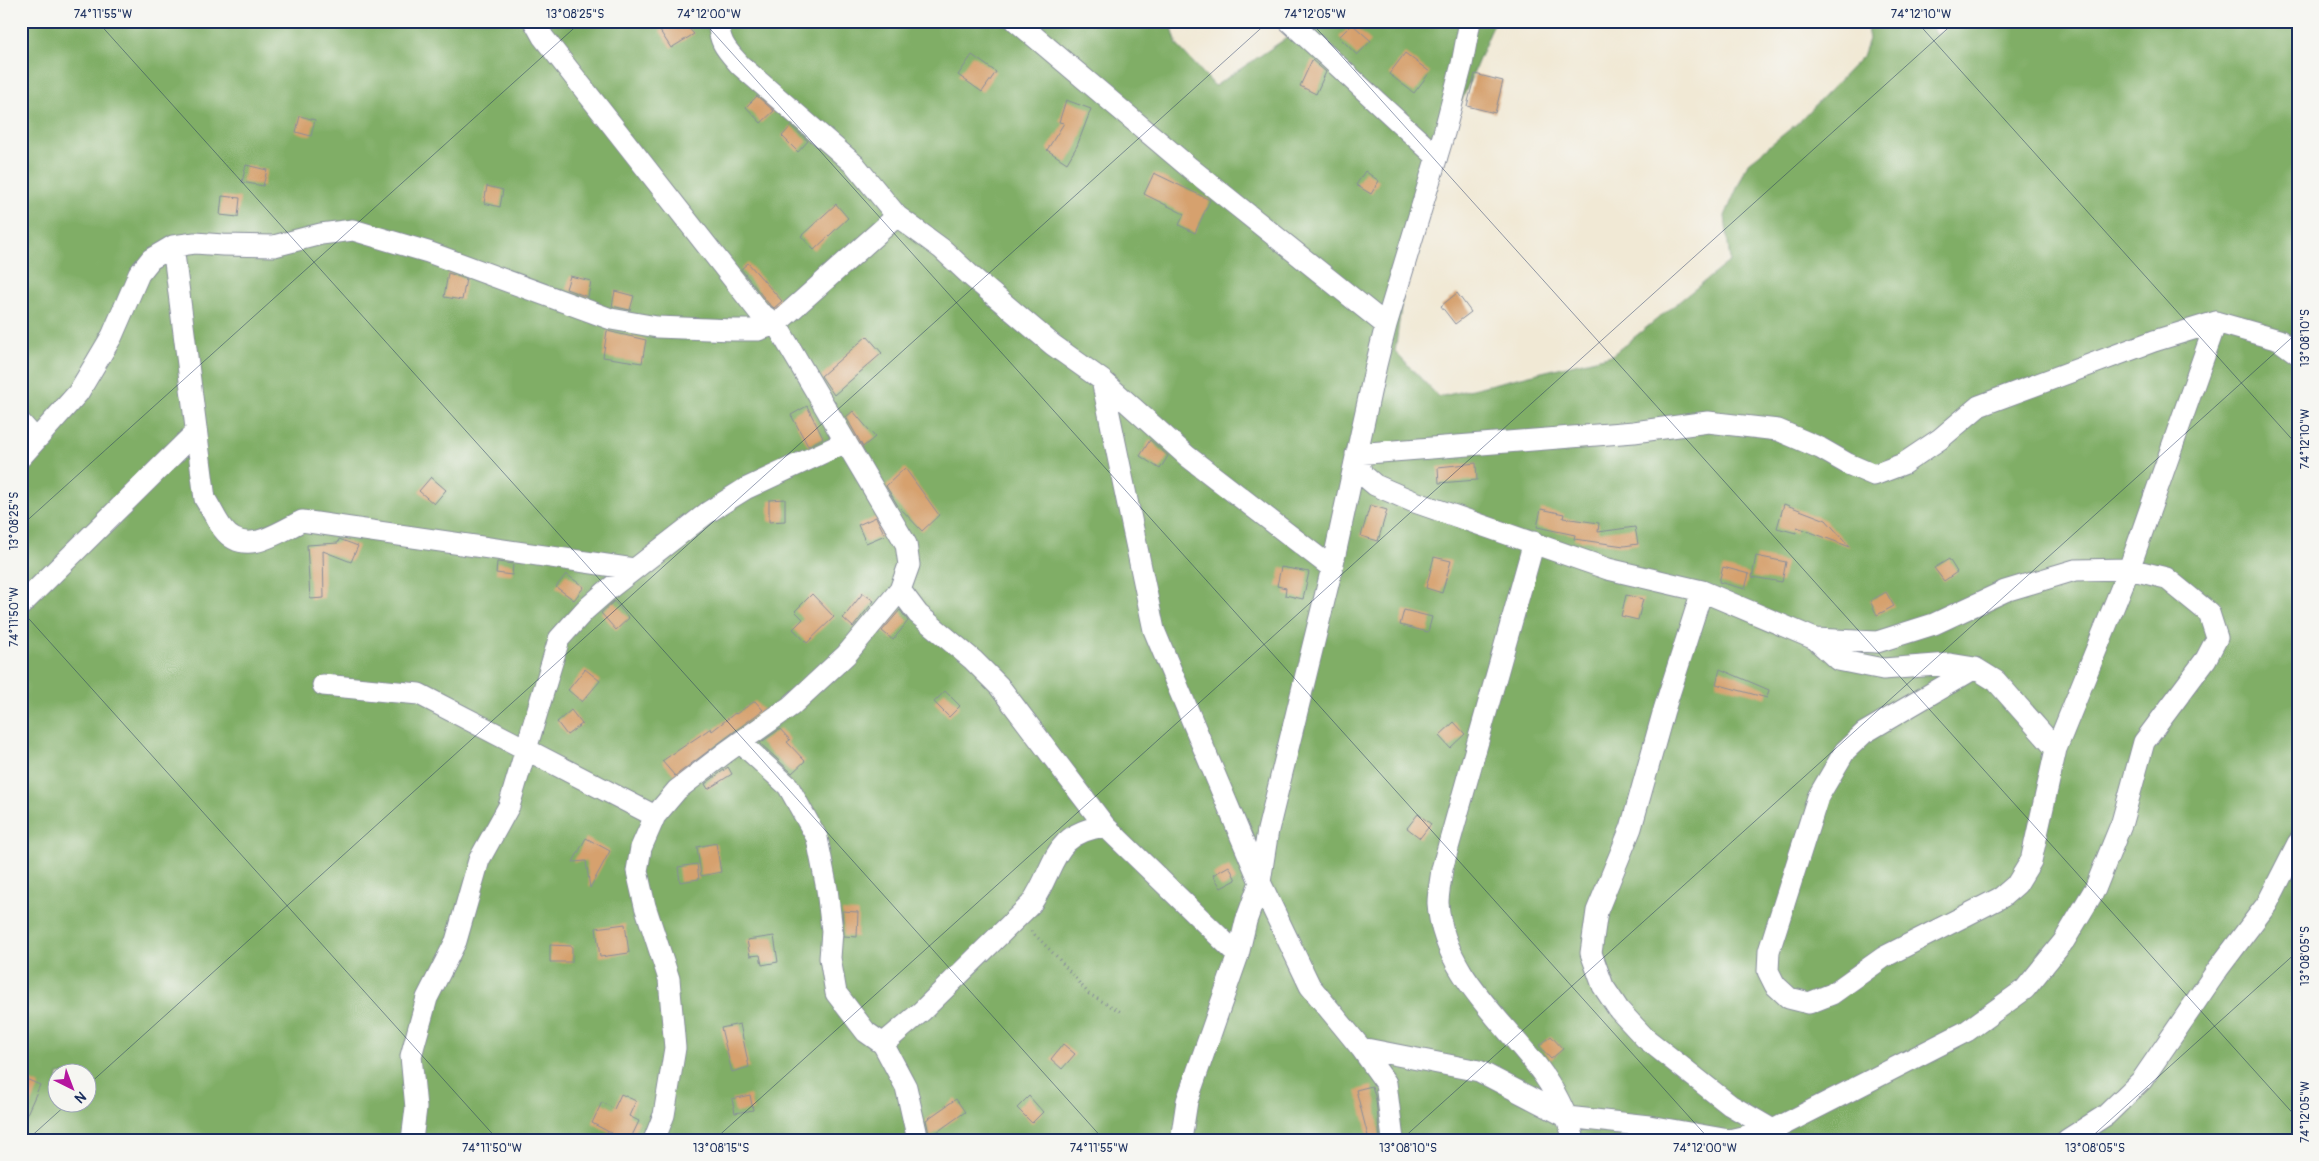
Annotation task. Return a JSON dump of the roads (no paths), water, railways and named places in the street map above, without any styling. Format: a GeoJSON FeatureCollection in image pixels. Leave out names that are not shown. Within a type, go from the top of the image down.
{"type":"FeatureCollection","features":[{"type":"Feature","properties":{"kind":"street"},"geometry":{"type":"LineString","coordinates":[[534,21],[543,38],[715,257],[759,312],[776,324],[906,544],[909,565],[900,590],[846,655],[791,706],[677,790],[655,816],[641,848],[637,872],[645,906],[669,979],[675,1048],[664,1114],[654,1140]]}},
{"type":"Feature","properties":{"kind":"street"},"geometry":{"type":"LineString","coordinates":[[719,21],[718,35],[727,50],[740,65],[855,165],[897,216],[942,249],[1053,345],[1102,380],[1187,456],[1332,568]]}},
{"type":"Feature","properties":{"kind":"street"},"geometry":{"type":"LineString","coordinates":[[1016,21],[1190,168],[1386,325]]}},
{"type":"Feature","properties":{"kind":"street"},"geometry":{"type":"LineString","coordinates":[[1289,21],[1437,157]]}},
{"type":"Feature","properties":{"kind":"street"},"geometry":{"type":"LineString","coordinates":[[1181,1140],[1187,1101],[1238,955],[1246,921],[1260,882],[1268,830],[1332,568],[1386,325],[1437,157],[1462,64],[1470,21]]}},
{"type":"Feature","properties":{"kind":"street"},"geometry":{"type":"LineString","coordinates":[[21,457],[78,393],[112,336],[139,274],[151,259],[173,246],[195,243],[274,246],[321,234],[353,230],[428,252],[611,319],[657,327],[758,330],[776,324],[897,216]]}},
{"type":"Feature","properties":{"kind":"street"},"geometry":{"type":"LineString","coordinates":[[173,246],[205,499],[223,530],[234,539],[247,543],[268,538],[302,521],[634,569]]}},
{"type":"Feature","properties":{"kind":"street"},"geometry":{"type":"LineString","coordinates":[[1356,454],[1634,432],[1708,422],[1778,430],[1820,448],[1848,464],[1874,475],[1904,464],[1940,439],[1979,406],[2154,340],[2216,322],[2279,340],[2298,354]]}},
{"type":"Feature","properties":{"kind":"street"},"geometry":{"type":"LineString","coordinates":[[1975,668],[1864,733],[1845,751],[1818,797],[1772,942],[1768,971],[1775,985],[1789,998],[1809,1003],[1832,994],[1884,957],[2002,897],[2017,884],[2031,861],[2056,749],[2129,568],[2216,322]]}},
{"type":"Feature","properties":{"kind":"street"},"geometry":{"type":"LineString","coordinates":[[1102,380],[1154,630],[1260,882],[1310,986],[1361,1048],[1386,1083],[1393,1140]]}},
{"type":"Feature","properties":{"kind":"street"},"geometry":{"type":"LineString","coordinates":[[21,423],[36,440]]}},
{"type":"Feature","properties":{"kind":"street"},"geometry":{"type":"LineString","coordinates":[[21,605],[196,432]]}},
{"type":"Feature","properties":{"kind":"street"},"geometry":{"type":"LineString","coordinates":[[412,1140],[416,1108],[411,1056],[427,998],[456,941],[479,860],[510,806],[559,639],[585,610],[634,569],[707,513],[744,489],[846,442]]}},
{"type":"Feature","properties":{"kind":"street"},"geometry":{"type":"LineString","coordinates":[[1356,454],[1362,474],[1375,485],[1412,500],[1608,569],[1702,591],[1815,638],[1877,642],[1934,624],[2006,590],[2075,570],[2129,568],[2166,578],[2210,612],[2217,638],[2206,659],[2144,742],[2122,822],[2095,889],[2064,941],[2025,989],[1967,1031],[1773,1130],[1729,1140],[1649,1126],[1568,1117],[1479,1071],[1361,1048]]}},
{"type":"Feature","properties":{"kind":"street"},"geometry":{"type":"LineString","coordinates":[[1534,542],[1442,869],[1438,903],[1445,937],[1463,975],[1495,1019],[1538,1067],[1568,1117],[1574,1140]]}},
{"type":"Feature","properties":{"kind":"street"},"geometry":{"type":"LineString","coordinates":[[900,590],[918,614],[973,660],[999,686],[1105,826],[1238,955]]}},
{"type":"Feature","properties":{"kind":"street"},"geometry":{"type":"LineString","coordinates":[[1702,591],[1664,710],[1631,828],[1597,911],[1591,953],[1603,986],[1619,1010],[1645,1038],[1730,1105],[1773,1130]]}},
{"type":"Feature","properties":{"kind":"street"},"geometry":{"type":"LineString","coordinates":[[1815,638],[1838,660],[1882,669],[1950,664],[1975,668],[1996,681],[2056,749]]}},
{"type":"Feature","properties":{"kind":"street"},"geometry":{"type":"LineString","coordinates":[[323,685],[419,694],[655,816]]}},
{"type":"Feature","properties":{"kind":"street"},"geometry":{"type":"LineString","coordinates":[[740,742],[788,786],[817,838],[827,889],[832,931],[830,958],[836,992],[866,1032],[883,1044],[906,1087],[918,1140]]}},
{"type":"Feature","properties":{"kind":"street"},"geometry":{"type":"LineString","coordinates":[[883,1044],[922,1011],[1018,918],[1041,890],[1049,868],[1065,842],[1086,829],[1105,826]]}},
{"type":"Feature","properties":{"kind":"street"},"geometry":{"type":"LineString","coordinates":[[2067,1140],[2106,1115],[2142,1080],[2218,969],[2267,904],[2298,843]]}}]}
